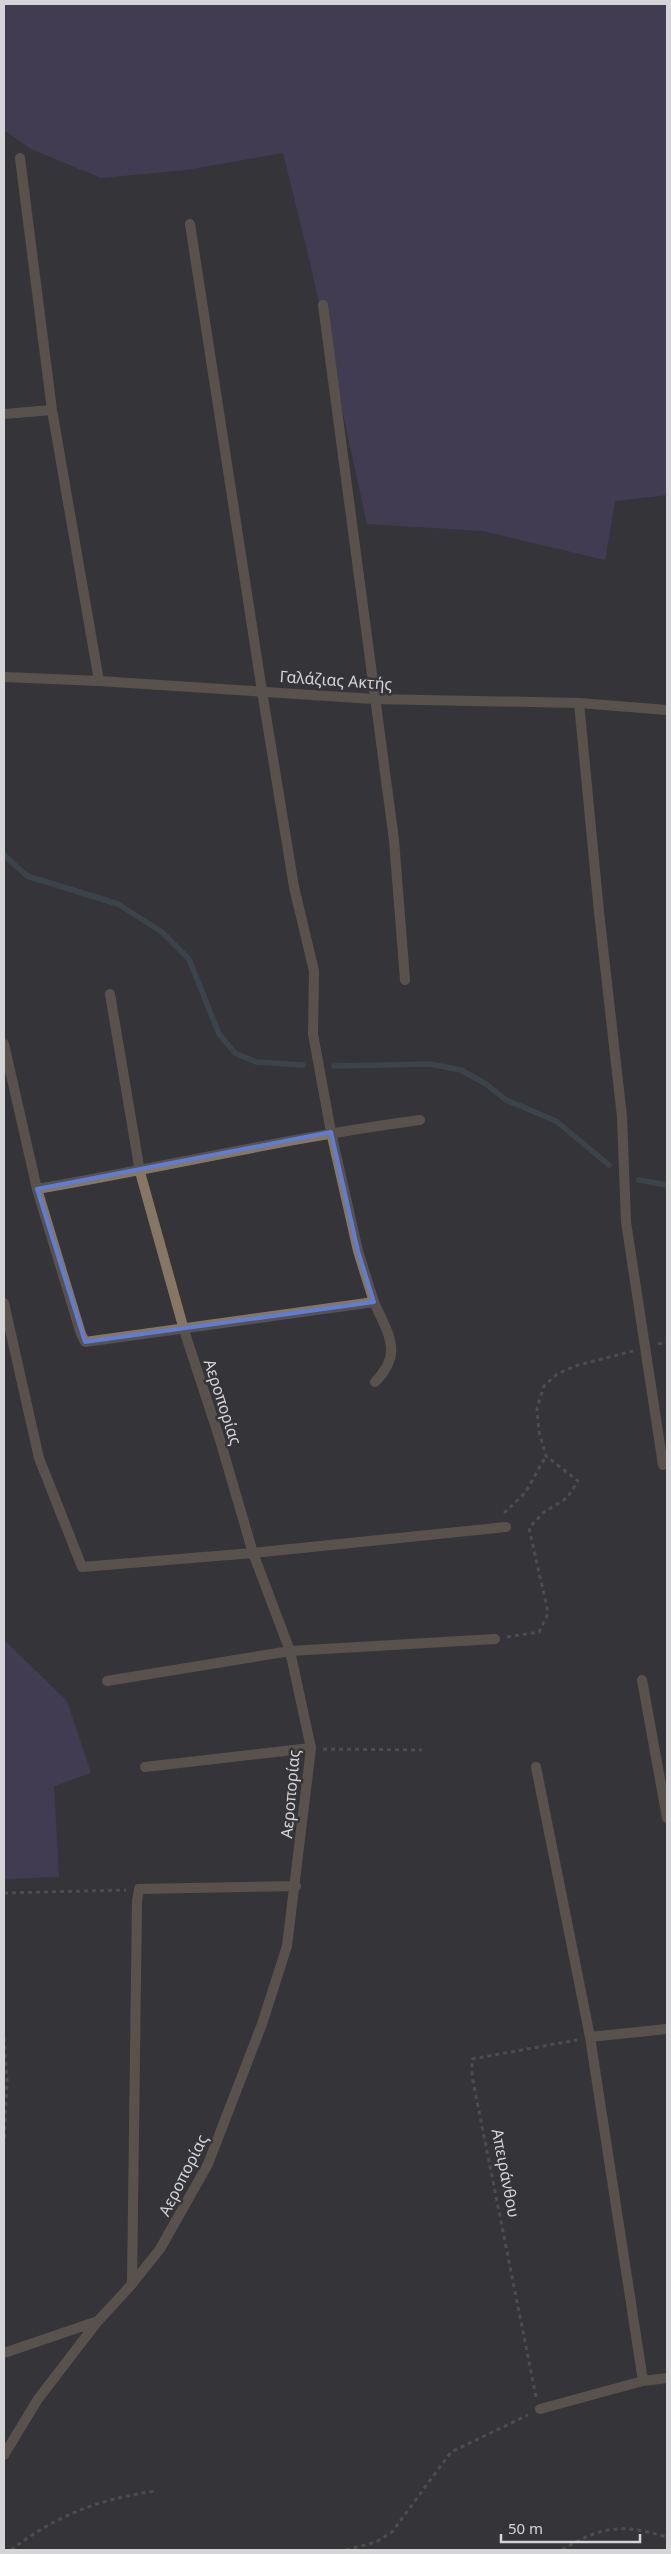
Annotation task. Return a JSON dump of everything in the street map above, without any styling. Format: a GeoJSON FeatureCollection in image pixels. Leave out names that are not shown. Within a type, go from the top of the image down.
{"type":"FeatureCollection","features":[{"type":"Feature","properties":{"kind":"street"},"geometry":{"type":"LineString","coordinates":[[20,158],[52,410],[99,681]]}},
{"type":"Feature","properties":{"kind":"street"},"geometry":{"type":"LineString","coordinates":[[190,224],[294,887],[314,971],[313,1034],[331,1132],[358,1251],[374,1302],[392,1346],[388,1369],[375,1382]]}},
{"type":"Feature","properties":{"kind":"street"},"geometry":{"type":"LineString","coordinates":[[323,305],[394,840],[405,980]]}},
{"type":"Feature","properties":{"kind":"street"},"geometry":{"type":"LineString","coordinates":[[4,414],[52,410]]}},
{"type":"Feature","properties":{"kind":"street","name":"Γαλάζιας Ακτής"},"geometry":{"type":"LineString","coordinates":[[4,678],[262,690],[374,699],[579,703],[667,710]]}},
{"type":"Feature","properties":{"kind":"street"},"geometry":{"type":"LineString","coordinates":[[579,703],[599,912],[622,1117],[626,1222],[664,1465]]}},
{"type":"Feature","properties":{"kind":"street","name":"Αεροπορίας"},"geometry":{"type":"LineString","coordinates":[[4,2454],[38,2399],[98,2321],[132,2284],[160,2249],[180,2218],[208,2164],[255,2041],[286,1946],[296,1886],[311,1748],[290,1651],[252,1553],[220,1440],[184,1330],[140,1172],[110,994]]}},
{"type":"Feature","properties":{"kind":"street"},"geometry":{"type":"LineString","coordinates":[[4,1044],[36,1189],[85,1342],[184,1330],[374,1302]]}},
{"type":"Feature","properties":{"kind":"street"},"geometry":{"type":"LineString","coordinates":[[36,1189],[140,1172],[331,1132],[420,1120]]}},
{"type":"Feature","properties":{"kind":"street"},"geometry":{"type":"LineString","coordinates":[[4,1303],[38,1458],[82,1567],[252,1553],[506,1527]]}},
{"type":"Feature","properties":{"kind":"street"},"geometry":{"type":"LineString","coordinates":[[107,1681],[290,1651],[494,1639]]}},
{"type":"Feature","properties":{"kind":"street"},"geometry":{"type":"LineString","coordinates":[[642,1680],[667,1818]]}},
{"type":"Feature","properties":{"kind":"street"},"geometry":{"type":"LineString","coordinates":[[145,1767],[311,1748]]}},
{"type":"Feature","properties":{"kind":"street"},"geometry":{"type":"LineString","coordinates":[[536,1767],[590,2037],[643,2381]]}},
{"type":"Feature","properties":{"kind":"street"},"geometry":{"type":"LineString","coordinates":[[132,2284],[136,1901],[139,1889],[296,1886]]}},
{"type":"Feature","properties":{"kind":"street"},"geometry":{"type":"LineString","coordinates":[[590,2037],[667,2029]]}},
{"type":"Feature","properties":{"kind":"street"},"geometry":{"type":"LineString","coordinates":[[4,2353],[98,2321]]}},
{"type":"Feature","properties":{"kind":"street"},"geometry":{"type":"LineString","coordinates":[[540,2409],[643,2381],[667,2378]]}},
{"type":"Feature","properties":{"kind":"path"},"geometry":{"type":"LineString","coordinates":[[494,1639],[539,1632],[547,1616],[529,1528],[543,1513],[567,1498],[578,1481],[546,1456],[539,1432],[537,1408],[544,1386],[557,1374],[578,1365],[667,1342]]}},
{"type":"Feature","properties":{"kind":"path"},"geometry":{"type":"LineString","coordinates":[[482,1530],[512,1508],[525,1493],[546,1456]]}},
{"type":"Feature","properties":{"kind":"path"},"geometry":{"type":"LineString","coordinates":[[311,1748],[422,1750]]}},
{"type":"Feature","properties":{"kind":"path"},"geometry":{"type":"LineString","coordinates":[[4,1893],[139,1889]]}},
{"type":"Feature","properties":{"kind":"path","name":"Απειράνθου"},"geometry":{"type":"LineString","coordinates":[[540,2409],[533,2388],[472,2076],[472,2059],[590,2037]]}},
{"type":"Feature","properties":{"kind":"path"},"geometry":{"type":"LineString","coordinates":[[4,2038],[7,2081],[4,2143]]}},
{"type":"Feature","properties":{"kind":"path"},"geometry":{"type":"LineString","coordinates":[[346,2550],[376,2542],[392,2532],[451,2452],[540,2409]]}},
{"type":"Feature","properties":{"kind":"path"},"geometry":{"type":"LineString","coordinates":[[11,2550],[78,2510],[115,2497],[156,2491]]}},
{"type":"Feature","properties":{"kind":"path"},"geometry":{"type":"LineString","coordinates":[[562,2550],[580,2539],[609,2528],[639,2529],[667,2537]]}},
{"type":"Feature","properties":{"kind":"highlighted area"},"geometry":{"type":"Polygon","coordinates":[[[331,1132],[358,1251],[374,1302],[85,1342],[37,1189],[331,1132]]]}},
{"type":"Feature","properties":{"kind":"shaded area"},"geometry":{"type":"Polygon","coordinates":[[[4,4],[667,4],[667,495],[615,501],[605,560],[483,531],[367,524],[310,262],[283,153],[186,170],[101,178],[31,149],[4,130],[4,4]]]}},
{"type":"Feature","properties":{"kind":"shaded area"},"geometry":{"type":"Polygon","coordinates":[[[4,1640],[67,1701],[91,1773],[54,1786],[59,1877],[4,1879],[4,1640]]]}},
{"type":"Feature","properties":{"kind":"waterway"},"geometry":{"type":"LineString","coordinates":[[4,855],[27,876],[118,904],[162,932],[189,959],[219,1034],[235,1053],[256,1062],[303,1065]]}},
{"type":"Feature","properties":{"kind":"waterway"},"geometry":{"type":"LineString","coordinates":[[334,1066],[430,1064],[461,1070],[486,1084],[506,1100],[556,1121],[609,1165]]}},
{"type":"Feature","properties":{"kind":"waterway"},"geometry":{"type":"LineString","coordinates":[[639,1180],[667,1185]]}}]}
